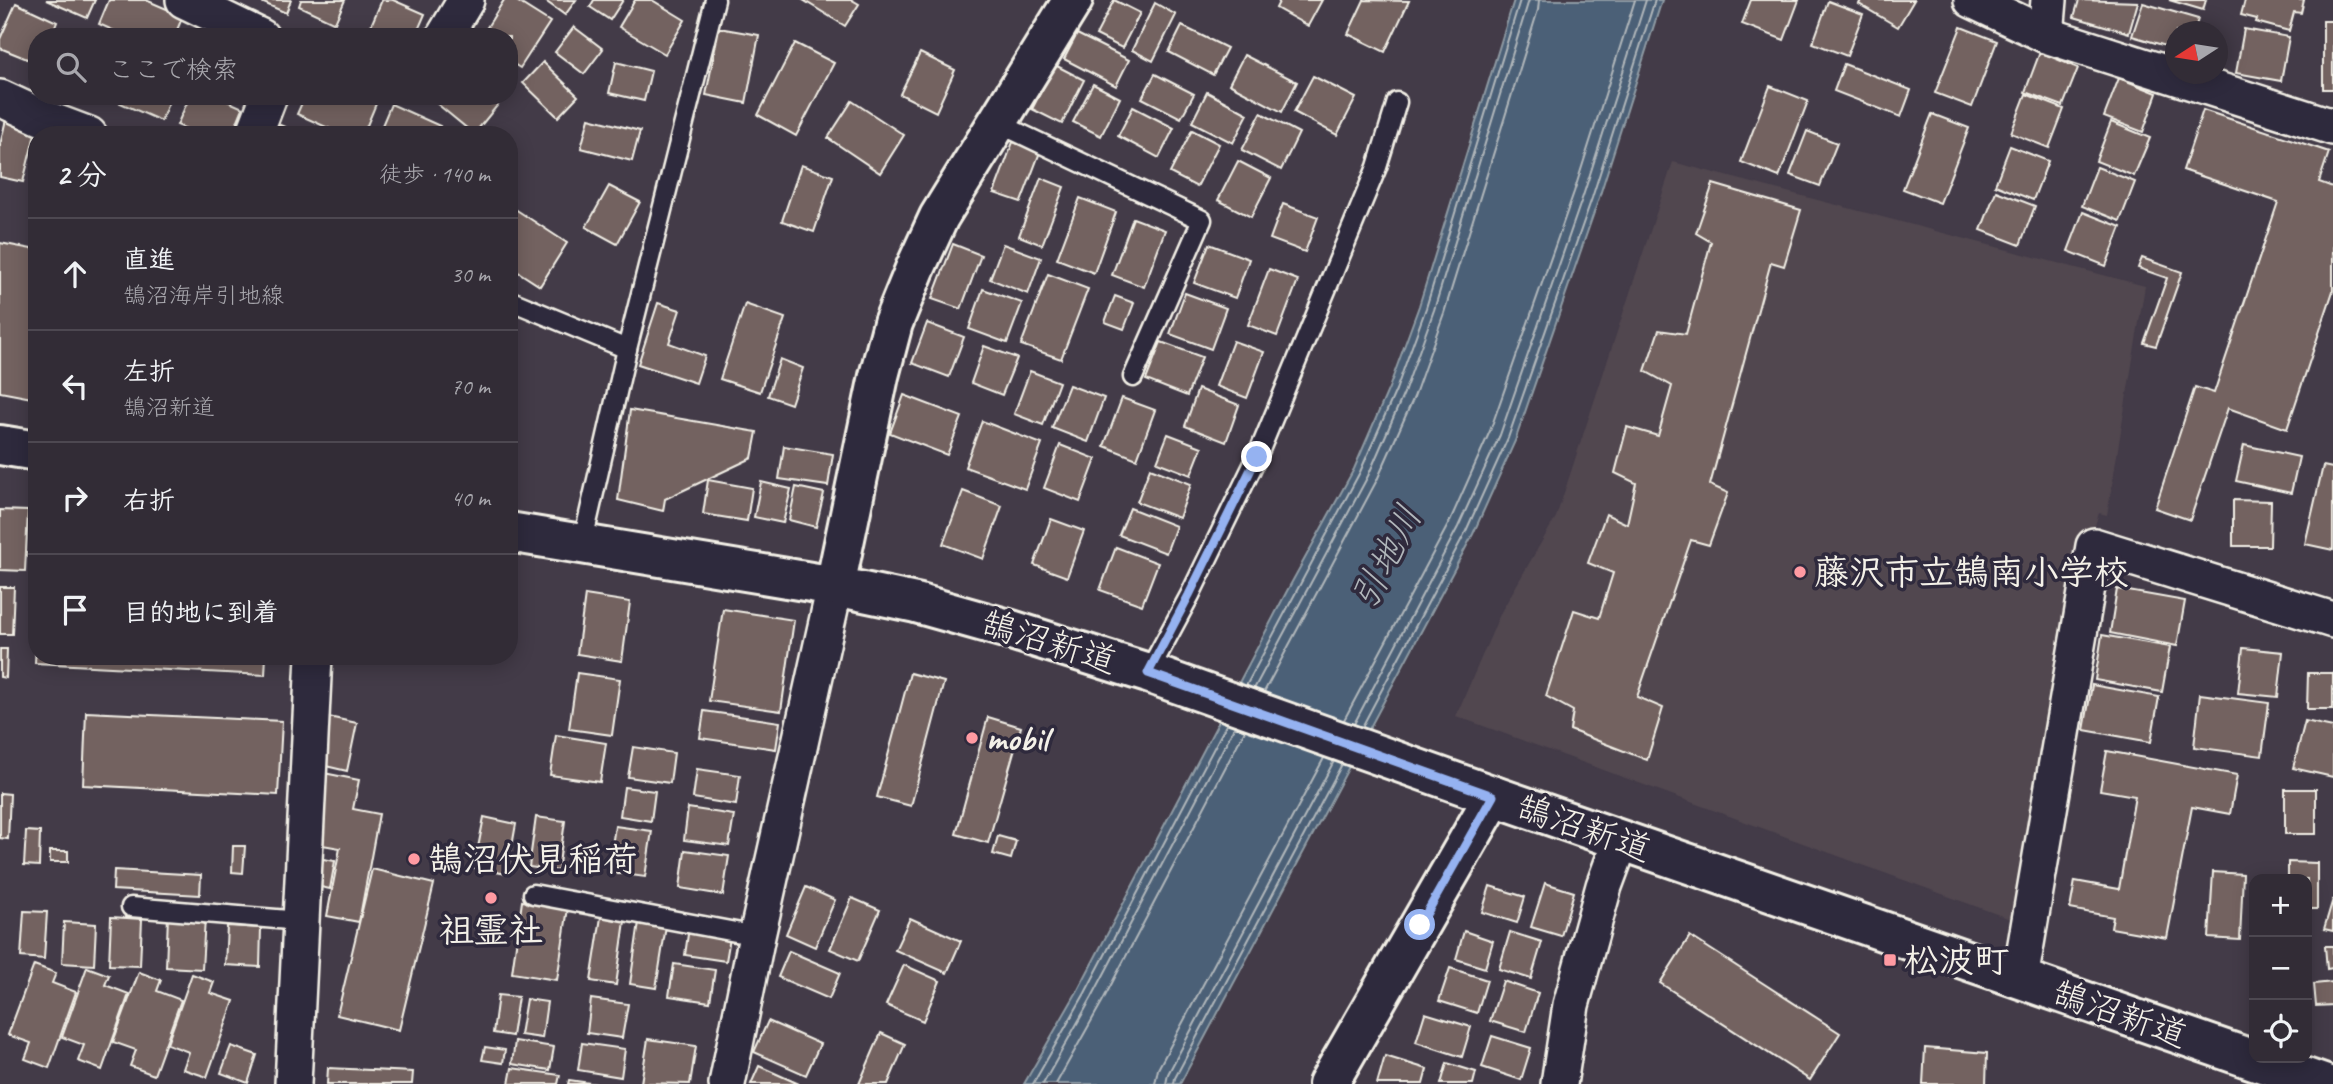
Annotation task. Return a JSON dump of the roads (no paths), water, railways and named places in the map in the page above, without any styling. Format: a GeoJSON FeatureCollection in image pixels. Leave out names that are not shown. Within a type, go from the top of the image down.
{"type":"FeatureCollection","features":[{"type":"Feature","properties":{"kind":"street"},"geometry":{"type":"LineString","coordinates":[[184,0],[242,28]]}},
{"type":"Feature","properties":{"kind":"street"},"geometry":{"type":"LineString","coordinates":[[449,28],[466,0]]}},
{"type":"Feature","properties":{"kind":"street"},"geometry":{"type":"LineString","coordinates":[[727,1084],[879,376],[894,323],[939,217],[1073,0]]}},
{"type":"Feature","properties":{"kind":"street"},"geometry":{"type":"LineString","coordinates":[[1972,0],[2046,35],[2333,127]]}},
{"type":"Feature","properties":{"kind":"street"},"geometry":{"type":"LineString","coordinates":[[2046,35],[2049,0]]}},
{"type":"Feature","properties":{"kind":"street"},"geometry":{"type":"LineString","coordinates":[[0,98],[65,126]]}},
{"type":"Feature","properties":{"kind":"street"},"geometry":{"type":"LineString","coordinates":[[258,126],[266,105]]}},
{"type":"Feature","properties":{"kind":"street"},"geometry":{"type":"LineString","coordinates":[[0,445],[28,450]]}},
{"type":"Feature","properties":{"kind":"street","name":"鵠沼新道"},"geometry":{"type":"LineString","coordinates":[[518,534],[835,586],[929,606],[1148,673],[1493,796],[2323,1084]]}},
{"type":"Feature","properties":{"kind":"street"},"geometry":{"type":"LineString","coordinates":[[2020,979],[2094,546],[2333,620]]}},
{"type":"Feature","properties":{"kind":"street"},"geometry":{"type":"LineString","coordinates":[[293,1084],[314,665]]}},
{"type":"Feature","properties":{"kind":"street"},"geometry":{"type":"LineString","coordinates":[[1328,1084],[1493,796]]}},
{"type":"Feature","properties":{"kind":"street"},"geometry":{"type":"LineString","coordinates":[[1559,1084],[1571,1005],[1604,886],[1621,840]]}},
{"type":"Feature","properties":{"kind":"lane"},"geometry":{"type":"LineString","coordinates":[[582,545],[627,349],[715,0]]}},
{"type":"Feature","properties":{"kind":"lane"},"geometry":{"type":"LineString","coordinates":[[1148,673],[1257,457],[1377,167],[1397,102]]}},
{"type":"Feature","properties":{"kind":"lane"},"geometry":{"type":"LineString","coordinates":[[998,123],[1202,220],[1133,377]]}},
{"type":"Feature","properties":{"kind":"lane"},"geometry":{"type":"LineString","coordinates":[[518,304],[627,349]]}},
{"type":"Feature","properties":{"kind":"lane"},"geometry":{"type":"LineString","coordinates":[[533,894],[757,936]]}},
{"type":"Feature","properties":{"kind":"lane"},"geometry":{"type":"LineString","coordinates":[[131,907],[301,921]]}},
{"type":"Feature","properties":{"kind":"water","name":"引地川"},"geometry":{"type":"Polygon","coordinates":[[[1514,0],[1662,0],[1598,201],[1515,441],[1473,534],[1180,1084],[1024,1084],[1078,990],[1354,469],[1389,388],[1419,306],[1514,0]]]}},
{"type":"Feature","properties":{"kind":"place","name":"藤沢市立鵠南小学校"},"geometry":{"type":"Point","coordinates":[1800,572]}},
{"type":"Feature","properties":{"kind":"place","name":"mobil"},"geometry":{"type":"Point","coordinates":[972,738]}},
{"type":"Feature","properties":{"kind":"place","name":"鵠沼伏見稲荷"},"geometry":{"type":"Point","coordinates":[414,859]}},
{"type":"Feature","properties":{"kind":"place","name":"祖霊社"},"geometry":{"type":"Point","coordinates":[491,898]}},
{"type":"Feature","properties":{"kind":"place","name":"松波町"},"geometry":{"type":"Point","coordinates":[1890,960]}}]}
